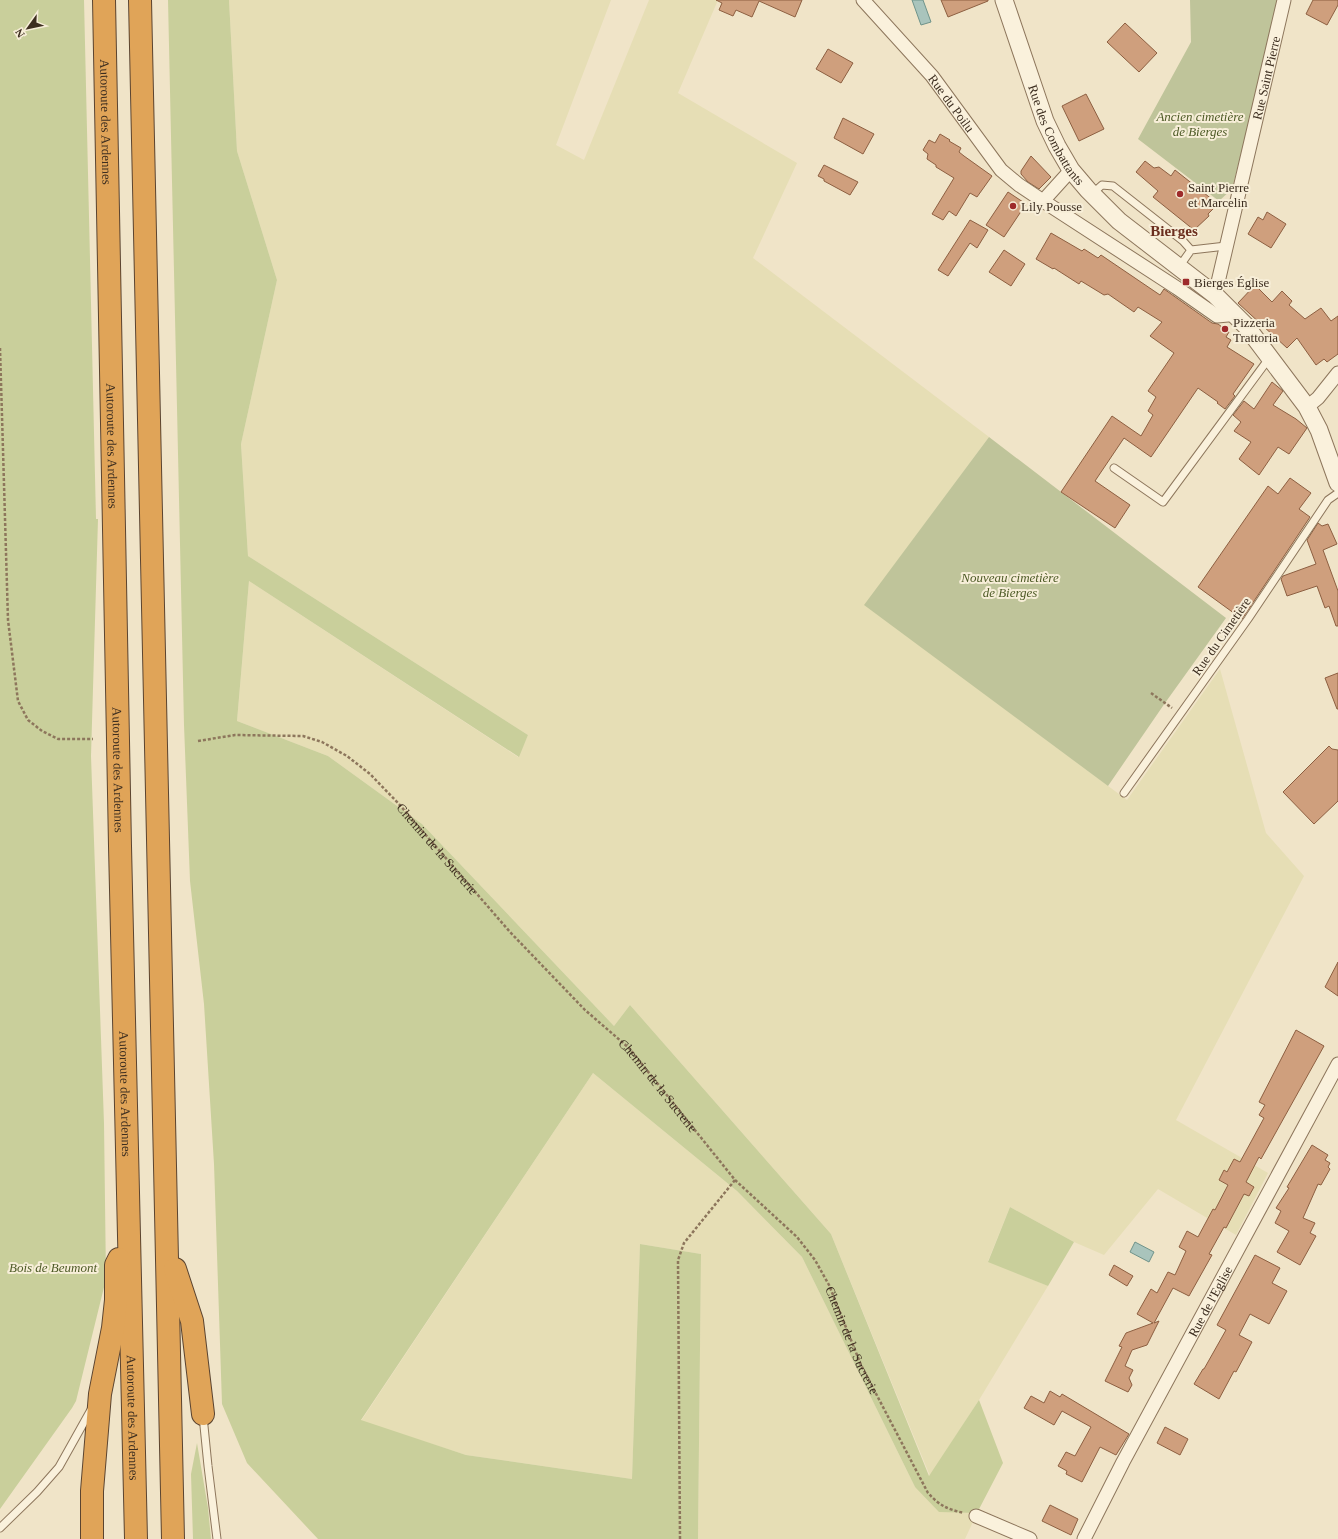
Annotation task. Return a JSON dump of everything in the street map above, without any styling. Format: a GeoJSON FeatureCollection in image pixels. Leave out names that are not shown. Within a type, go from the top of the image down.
{"type":"FeatureCollection","features":[{"type":"Feature","properties":{"kind":"highway","name":"Autoroute des Ardennes"},"geometry":{"type":"LineString","coordinates":[[104,0],[120,846],[136,1539]]}},
{"type":"Feature","properties":{"kind":"highway"},"geometry":{"type":"LineString","coordinates":[[140,0],[173,1539]]}},
{"type":"Feature","properties":{"kind":"highway"},"geometry":{"type":"LineString","coordinates":[[92,1539],[92,1491],[100,1394],[113,1328],[116,1300],[116,1265],[130,1238]]}},
{"type":"Feature","properties":{"kind":"highway"},"geometry":{"type":"LineString","coordinates":[[167,1245],[192,1321],[203,1414]]}},
{"type":"Feature","properties":{"kind":"street","name":"Rue du Poilu"},"geometry":{"type":"LineString","coordinates":[[863,0],[932,76],[1001,170],[1019,185],[1177,288],[1217,316],[1228,315],[1234,312]]}},
{"type":"Feature","properties":{"kind":"street","name":"Rue des Combattants"},"geometry":{"type":"LineString","coordinates":[[1004,0],[1045,120],[1057,146],[1071,170],[1091,194],[1119,221],[1215,295],[1234,312],[1307,407],[1319,430],[1338,482]]}},
{"type":"Feature","properties":{"kind":"street","name":"Rue Saint Pierre"},"geometry":{"type":"LineString","coordinates":[[1215,295],[1284,0]]}},
{"type":"Feature","properties":{"kind":"street"},"geometry":{"type":"LineString","coordinates":[[1043,201],[1071,170]]}},
{"type":"Feature","properties":{"kind":"street"},"geometry":{"type":"LineString","coordinates":[[1307,407],[1318,398],[1338,373]]}},
{"type":"Feature","properties":{"kind":"street","name":"Rue de l'Eglise"},"geometry":{"type":"LineString","coordinates":[[1084,1539],[1123,1462],[1338,1064]]}},
{"type":"Feature","properties":{"kind":"street"},"geometry":{"type":"LineString","coordinates":[[976,1516],[1030,1539]]}},
{"type":"Feature","properties":{"kind":"lane"},"geometry":{"type":"LineString","coordinates":[[1091,194],[1102,185],[1113,186],[1183,241],[1191,250]]}},
{"type":"Feature","properties":{"kind":"lane"},"geometry":{"type":"LineString","coordinates":[[1179,267],[1191,250],[1226,246]]}},
{"type":"Feature","properties":{"kind":"lane"},"geometry":{"type":"LineString","coordinates":[[1114,468],[1163,502],[1270,357]]}},
{"type":"Feature","properties":{"kind":"lane","name":"Rue du Cimetière"},"geometry":{"type":"LineString","coordinates":[[1124,793],[1253,612],[1328,500],[1338,493]]}},
{"type":"Feature","properties":{"kind":"lane"},"geometry":{"type":"LineString","coordinates":[[0,1528],[37,1492],[59,1467],[100,1394]]}},
{"type":"Feature","properties":{"kind":"lane"},"geometry":{"type":"LineString","coordinates":[[203,1414],[217,1539]]}},
{"type":"Feature","properties":{"kind":"path"},"geometry":{"type":"LineString","coordinates":[[0,348],[8,620],[18,701],[28,720],[42,731],[58,739],[93,739]]}},
{"type":"Feature","properties":{"kind":"path"},"geometry":{"type":"LineString","coordinates":[[1151,693],[1181,714]]}},
{"type":"Feature","properties":{"kind":"path","name":"Chemin de la Sucrerie"},"geometry":{"type":"LineString","coordinates":[[198,741],[235,735],[303,736],[322,742],[347,756],[370,774],[398,803],[510,932],[586,1010],[629,1048],[735,1180],[797,1237],[815,1260],[829,1285],[861,1365],[928,1493],[938,1504],[949,1509],[976,1516]]}},
{"type":"Feature","properties":{"kind":"path"},"geometry":{"type":"LineString","coordinates":[[680,1539],[678,1260],[684,1243],[735,1180]]}},
{"type":"Feature","properties":{"kind":"shaded area"},"geometry":{"type":"Polygon","coordinates":[[[229,0],[611,0],[556,145],[584,160],[649,0],[718,0],[678,93],[797,163],[753,258],[989,437],[865,605],[1127,800],[1220,669],[1266,833],[1304,876],[1176,1120],[1268,1173],[1236,1235],[1158,1189],[1104,1255],[1074,1242],[1010,1207],[988,1261],[1048,1286],[979,1400],[930,1476],[831,1234],[630,1005],[614,1026],[422,824],[328,756],[237,721],[249,581],[518,757],[528,735],[248,556],[241,444],[277,280],[237,151],[229,0]]]}},
{"type":"Feature","properties":{"kind":"shaded area"},"geometry":{"type":"Polygon","coordinates":[[[593,1073],[737,1191],[802,1257],[915,1487],[977,1513],[965,1539],[698,1539],[701,1254],[640,1244],[632,1479],[466,1455],[361,1421],[593,1073]]]}},
{"type":"Feature","properties":{"kind":"green space","name":"Bois de Beumont"},"geometry":{"type":"Polygon","coordinates":[[[0,0],[84,0],[96,519],[98,519],[91,756],[104,1123],[106,1279],[76,1401],[0,1509],[0,0]]]}},
{"type":"Feature","properties":{"kind":"green space"},"geometry":{"type":"Polygon","coordinates":[[[168,0],[229,0],[237,151],[277,280],[241,444],[248,556],[528,735],[519,757],[249,581],[237,721],[328,756],[422,824],[614,1026],[630,1005],[831,1234],[929,1476],[979,1400],[1003,1463],[977,1513],[939,1512],[915,1487],[802,1257],[737,1191],[593,1073],[361,1420],[466,1455],[632,1479],[640,1244],[701,1254],[698,1539],[318,1539],[247,1463],[222,1404],[214,1164],[204,1004],[190,881],[184,725],[168,0]]]}},
{"type":"Feature","properties":{"kind":"green space","name":"Ancien cimetière de Bierges"},"geometry":{"type":"Polygon","coordinates":[[[1190,0],[1280,0],[1232,189],[1219,201],[1138,139],[1191,42],[1190,0]]]}},
{"type":"Feature","properties":{"kind":"green space","name":"Nouveau cimetière de Bierges"},"geometry":{"type":"Polygon","coordinates":[[[989,437],[1226,618],[1108,786],[864,605],[989,437]]]}},
{"type":"Feature","properties":{"kind":"green space"},"geometry":{"type":"Polygon","coordinates":[[[1010,1207],[1074,1242],[1048,1286],[988,1262],[1010,1207]]]}},
{"type":"Feature","properties":{"kind":"green space"},"geometry":{"type":"Polygon","coordinates":[[[197,1443],[208,1508],[211,1539],[193,1539],[191,1474],[197,1443]]]}},
{"type":"Feature","properties":{"kind":"water"},"geometry":{"type":"Polygon","coordinates":[[[912,0],[923,0],[931,22],[921,25],[912,0]]]}},
{"type":"Feature","properties":{"kind":"water"},"geometry":{"type":"Polygon","coordinates":[[[1135,1242],[1154,1252],[1149,1262],[1130,1252],[1135,1242]]]}},
{"type":"Feature","properties":{"kind":"building"},"geometry":{"type":"Polygon","coordinates":[[[716,0],[802,0],[795,17],[759,1],[752,17],[736,10],[733,16],[719,10],[722,3],[716,0]]]}},
{"type":"Feature","properties":{"kind":"building"},"geometry":{"type":"Polygon","coordinates":[[[941,0],[988,0],[988,1],[948,17],[941,0]]]}},
{"type":"Feature","properties":{"kind":"building"},"geometry":{"type":"Polygon","coordinates":[[[1313,0],[1338,0],[1338,5],[1327,25],[1306,14],[1313,0]]]}},
{"type":"Feature","properties":{"kind":"building"},"geometry":{"type":"Polygon","coordinates":[[[1125,23],[1157,53],[1139,72],[1107,42],[1125,23]]]}},
{"type":"Feature","properties":{"kind":"building"},"geometry":{"type":"Polygon","coordinates":[[[828,49],[853,63],[841,83],[816,69],[828,49]]]}},
{"type":"Feature","properties":{"kind":"building"},"geometry":{"type":"Polygon","coordinates":[[[1086,94],[1104,129],[1079,141],[1062,106],[1086,94]]]}},
{"type":"Feature","properties":{"kind":"building"},"geometry":{"type":"Polygon","coordinates":[[[843,118],[874,134],[863,154],[834,138],[843,118]]]}},
{"type":"Feature","properties":{"kind":"building"},"geometry":{"type":"Polygon","coordinates":[[[940,134],[961,148],[959,152],[992,176],[977,197],[970,193],[956,216],[949,211],[943,220],[932,214],[954,178],[936,167],[936,165],[927,159],[928,154],[923,150],[929,140],[935,143],[940,134]]]}},
{"type":"Feature","properties":{"kind":"building"},"geometry":{"type":"Polygon","coordinates":[[[1031,156],[1051,177],[1039,189],[1028,182],[1021,174],[1021,171],[1031,156]]]}},
{"type":"Feature","properties":{"kind":"building","name":"Saint Pierre et Marcelin"},"geometry":{"type":"Polygon","coordinates":[[[1145,161],[1154,168],[1159,167],[1171,176],[1175,170],[1218,204],[1208,214],[1209,216],[1194,230],[1153,197],[1158,191],[1136,172],[1145,161]]]}},
{"type":"Feature","properties":{"kind":"building"},"geometry":{"type":"Polygon","coordinates":[[[824,165],[858,182],[850,195],[824,181],[824,179],[818,176],[824,165]]]}},
{"type":"Feature","properties":{"kind":"building"},"geometry":{"type":"Polygon","coordinates":[[[1008,192],[1026,204],[1004,237],[986,225],[1008,192]]]}},
{"type":"Feature","properties":{"kind":"building"},"geometry":{"type":"Polygon","coordinates":[[[1267,212],[1286,224],[1271,248],[1248,234],[1258,217],[1263,220],[1267,212]]]}},
{"type":"Feature","properties":{"kind":"building"},"geometry":{"type":"Polygon","coordinates":[[[970,220],[988,230],[977,248],[970,243],[948,276],[938,270],[970,220]]]}},
{"type":"Feature","properties":{"kind":"building"},"geometry":{"type":"Polygon","coordinates":[[[1051,233],[1082,251],[1084,249],[1098,258],[1101,255],[1160,295],[1164,289],[1212,323],[1218,324],[1229,332],[1226,337],[1231,340],[1227,347],[1254,364],[1233,394],[1235,396],[1225,409],[1217,403],[1218,402],[1198,388],[1151,457],[1124,438],[1095,481],[1130,505],[1115,528],[1061,492],[1112,416],[1141,436],[1153,415],[1148,411],[1156,397],[1148,391],[1174,353],[1150,336],[1162,322],[1138,307],[1134,312],[1108,294],[1104,295],[1081,281],[1079,284],[1054,268],[1053,269],[1036,259],[1051,233]]]}},
{"type":"Feature","properties":{"kind":"building"},"geometry":{"type":"Polygon","coordinates":[[[1004,250],[1025,264],[1011,286],[989,272],[1004,250]]]}},
{"type":"Feature","properties":{"kind":"building"},"geometry":{"type":"Polygon","coordinates":[[[1255,285],[1272,302],[1282,291],[1292,301],[1289,305],[1305,319],[1321,308],[1331,321],[1338,316],[1338,354],[1327,362],[1324,359],[1316,365],[1297,338],[1287,348],[1238,303],[1255,285]]]}},
{"type":"Feature","properties":{"kind":"building"},"geometry":{"type":"Polygon","coordinates":[[[1272,382],[1283,391],[1273,405],[1296,419],[1307,428],[1289,454],[1278,447],[1259,475],[1239,459],[1251,442],[1234,431],[1241,422],[1233,415],[1244,401],[1254,409],[1272,382]]]}},
{"type":"Feature","properties":{"kind":"building"},"geometry":{"type":"Polygon","coordinates":[[[1290,478],[1311,493],[1299,509],[1310,517],[1242,619],[1198,587],[1268,486],[1278,494],[1290,478]]]}},
{"type":"Feature","properties":{"kind":"building"},"geometry":{"type":"Polygon","coordinates":[[[1318,523],[1322,526],[1328,524],[1337,544],[1323,550],[1338,591],[1338,626],[1336,626],[1329,606],[1325,608],[1317,586],[1287,596],[1281,579],[1283,576],[1316,564],[1307,540],[1318,523]]]}},
{"type":"Feature","properties":{"kind":"building"},"geometry":{"type":"Polygon","coordinates":[[[1338,673],[1338,709],[1337,709],[1325,678],[1338,673]]]}},
{"type":"Feature","properties":{"kind":"building"},"geometry":{"type":"Polygon","coordinates":[[[1329,746],[1332,749],[1338,750],[1338,801],[1314,824],[1283,792],[1329,746]]]}},
{"type":"Feature","properties":{"kind":"building"},"geometry":{"type":"Polygon","coordinates":[[[1338,962],[1338,996],[1325,987],[1338,962]]]}},
{"type":"Feature","properties":{"kind":"building"},"geometry":{"type":"Polygon","coordinates":[[[1296,1030],[1324,1046],[1261,1159],[1259,1157],[1246,1182],[1254,1187],[1249,1196],[1244,1194],[1226,1228],[1224,1227],[1209,1254],[1212,1255],[1189,1296],[1173,1288],[1154,1323],[1159,1321],[1147,1345],[1132,1350],[1125,1366],[1133,1370],[1129,1378],[1132,1385],[1128,1392],[1105,1381],[1122,1347],[1119,1346],[1126,1333],[1153,1323],[1137,1314],[1151,1289],[1157,1293],[1168,1272],[1175,1275],[1186,1251],[1179,1247],[1187,1231],[1198,1237],[1213,1209],[1215,1210],[1228,1185],[1219,1180],[1224,1170],[1227,1172],[1234,1159],[1240,1162],[1264,1118],[1259,1115],[1265,1105],[1259,1102],[1296,1030]]]}},
{"type":"Feature","properties":{"kind":"building"},"geometry":{"type":"Polygon","coordinates":[[[1312,1145],[1328,1155],[1325,1160],[1330,1163],[1328,1167],[1330,1169],[1321,1185],[1318,1184],[1303,1218],[1315,1223],[1310,1233],[1316,1236],[1300,1265],[1277,1252],[1289,1231],[1275,1223],[1281,1211],[1276,1208],[1289,1188],[1287,1187],[1312,1145]]]}},
{"type":"Feature","properties":{"kind":"building"},"geometry":{"type":"Polygon","coordinates":[[[1255,1255],[1280,1268],[1272,1283],[1287,1291],[1269,1324],[1250,1314],[1239,1335],[1252,1342],[1219,1399],[1194,1384],[1226,1330],[1217,1325],[1255,1255]]]}},
{"type":"Feature","properties":{"kind":"building"},"geometry":{"type":"Polygon","coordinates":[[[1114,1265],[1133,1276],[1127,1286],[1109,1275],[1114,1265]]]}},
{"type":"Feature","properties":{"kind":"building"},"geometry":{"type":"Polygon","coordinates":[[[1050,1391],[1060,1397],[1062,1394],[1129,1434],[1116,1455],[1100,1447],[1082,1482],[1066,1474],[1067,1471],[1058,1466],[1066,1452],[1075,1456],[1091,1427],[1062,1411],[1054,1425],[1024,1408],[1031,1396],[1044,1403],[1050,1391]]]}},
{"type":"Feature","properties":{"kind":"building"},"geometry":{"type":"Polygon","coordinates":[[[1165,1427],[1188,1439],[1180,1455],[1157,1443],[1165,1427]]]}},
{"type":"Feature","properties":{"kind":"building"},"geometry":{"type":"Polygon","coordinates":[[[1050,1505],[1078,1519],[1071,1535],[1042,1521],[1050,1505]]]}},
{"type":"Feature","properties":{"kind":"place","name":"Saint Pierre et Marcelin"},"geometry":{"type":"Point","coordinates":[1180,194]}},
{"type":"Feature","properties":{"kind":"place","name":"Lily Pousse"},"geometry":{"type":"Point","coordinates":[1013,206]}},
{"type":"Feature","properties":{"kind":"place","name":"Bierges Église"},"geometry":{"type":"Point","coordinates":[1186,282]}},
{"type":"Feature","properties":{"kind":"place","name":"Pizzeria Trattoria"},"geometry":{"type":"Point","coordinates":[1225,329]}},
{"type":"Feature","properties":{"kind":"district","name":"Bierges"},"geometry":{"type":"Point","coordinates":[1174,231]}}]}
